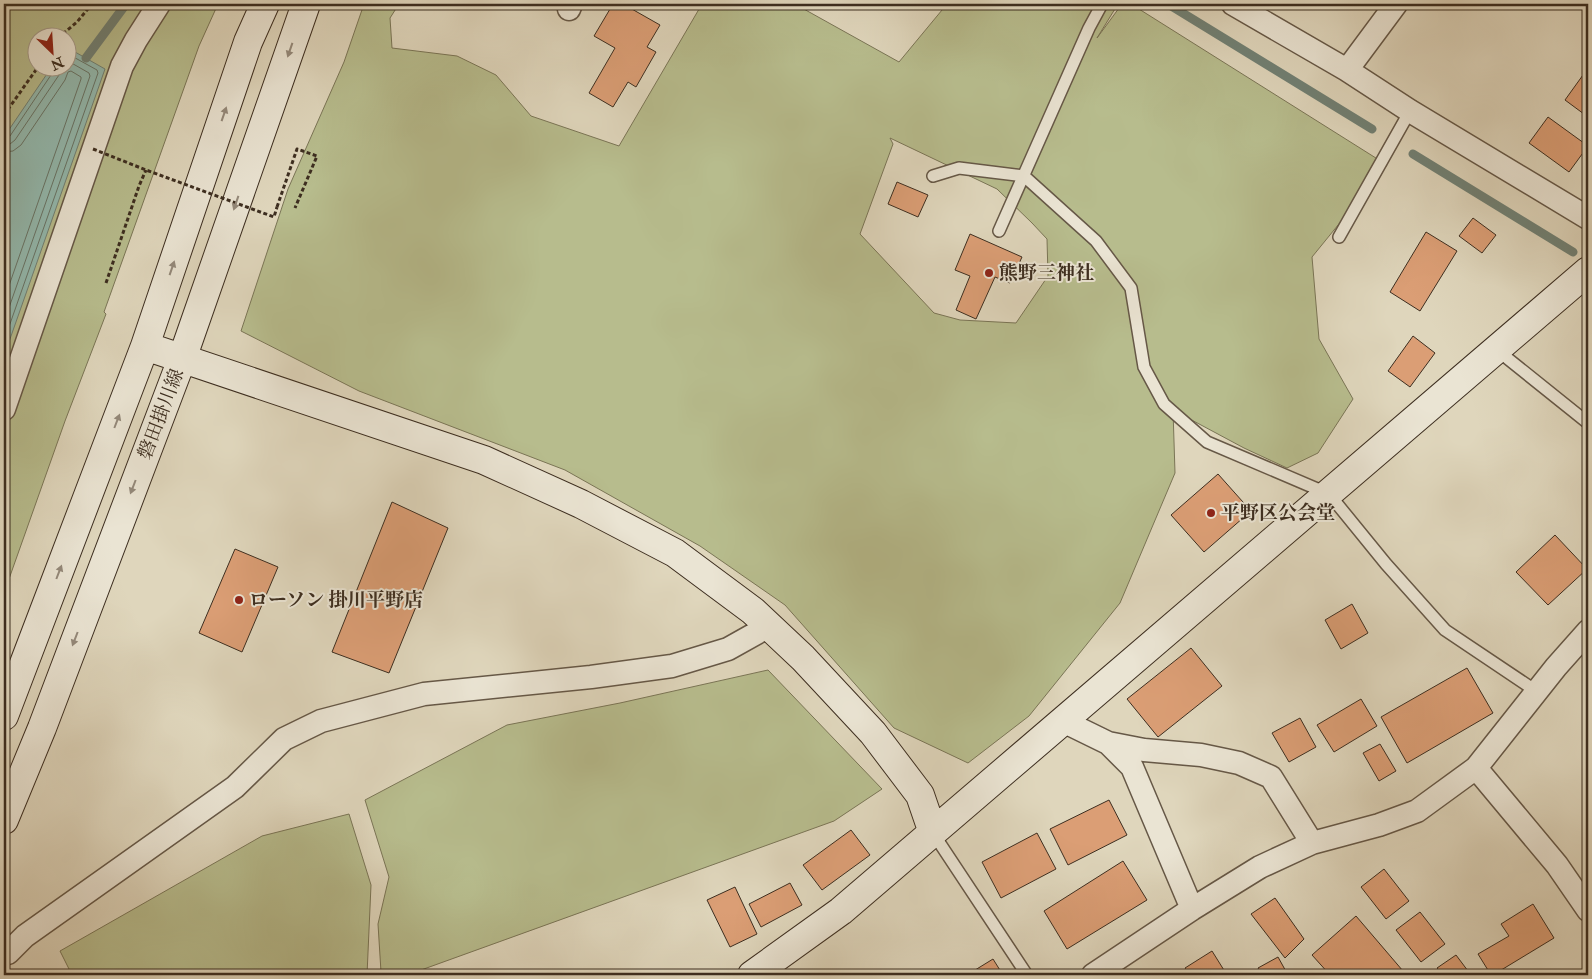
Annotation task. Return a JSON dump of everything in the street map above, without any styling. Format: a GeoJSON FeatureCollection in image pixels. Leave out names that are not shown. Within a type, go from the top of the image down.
{"type":"FeatureCollection","features":[{"type":"Feature","properties":{"kind":"street"},"geometry":{"type":"LineString","coordinates":[[4,409],[122,66],[159,4]]}},
{"type":"Feature","properties":{"kind":"street","name":"磐田掛川線"},"geometry":{"type":"LineString","coordinates":[[4,716],[145,346],[248,42],[265,4]]}},
{"type":"Feature","properties":{"kind":"street","name":"磐田掛川線"},"geometry":{"type":"LineString","coordinates":[[4,820],[42,728],[182,359],[306,4]]}},
{"type":"Feature","properties":{"kind":"street"},"geometry":{"type":"LineString","coordinates":[[1233,4],[1347,70],[1410,111],[1588,218]]}},
{"type":"Feature","properties":{"kind":"street"},"geometry":{"type":"LineString","coordinates":[[1347,70],[1396,4]]}},
{"type":"Feature","properties":{"kind":"street"},"geometry":{"type":"LineString","coordinates":[[752,975],[841,911],[1588,272]]}},
{"type":"Feature","properties":{"kind":"street"},"geometry":{"type":"LineString","coordinates":[[145,346],[484,460],[572,500],[674,553],[753,611],[803,658],[873,733],[920,795],[933,833]]}},
{"type":"Feature","properties":{"kind":"street"},"geometry":{"type":"LineString","coordinates":[[4,951],[8,953],[25,936],[235,787],[284,739],[321,721],[424,694],[591,677],[672,666],[728,649],[769,626]]}},
{"type":"Feature","properties":{"kind":"street"},"geometry":{"type":"LineString","coordinates":[[1093,975],[1192,909],[1260,867],[1312,843],[1379,826],[1417,811],[1476,768],[1536,691],[1588,631]]}},
{"type":"Feature","properties":{"kind":"street"},"geometry":{"type":"LineString","coordinates":[[1063,721],[1108,743],[1144,750],[1201,754],[1239,763],[1271,777],[1312,843]]}},
{"type":"Feature","properties":{"kind":"street"},"geometry":{"type":"LineString","coordinates":[[1108,743],[1132,766],[1192,909]]}},
{"type":"Feature","properties":{"kind":"street"},"geometry":{"type":"LineString","coordinates":[[1476,768],[1557,865],[1588,910]]}},
{"type":"Feature","properties":{"kind":"lane"},"geometry":{"type":"LineString","coordinates":[[999,231],[1089,28],[1102,4]]}},
{"type":"Feature","properties":{"kind":"lane"},"geometry":{"type":"LineString","coordinates":[[1338,237],[1410,111]]}},
{"type":"Feature","properties":{"kind":"lane"},"geometry":{"type":"LineString","coordinates":[[932,176],[959,168],[1024,176],[1096,241],[1131,288],[1144,368],[1164,404],[1207,442],[1328,494],[1386,564],[1446,630],[1536,691]]}},
{"type":"Feature","properties":{"kind":"lane"},"geometry":{"type":"LineString","coordinates":[[1497,350],[1588,423]]}},
{"type":"Feature","properties":{"kind":"lane"},"geometry":{"type":"LineString","coordinates":[[933,833],[1027,975]]}},
{"type":"Feature","properties":{"kind":"path"},"geometry":{"type":"LineString","coordinates":[[70,28],[92,4]]}},
{"type":"Feature","properties":{"kind":"path"},"geometry":{"type":"LineString","coordinates":[[4,115],[30,78]]}},
{"type":"Feature","properties":{"kind":"path"},"geometry":{"type":"LineString","coordinates":[[93,149],[274,216],[297,149],[317,156],[295,208]]}},
{"type":"Feature","properties":{"kind":"path"},"geometry":{"type":"LineString","coordinates":[[106,284],[146,170]]}},
{"type":"Feature","properties":{"kind":"green space"},"geometry":{"type":"Polygon","coordinates":[[[4,4],[218,4],[199,46],[104,312],[106,314],[65,421],[4,593],[4,4]]]}},
{"type":"Feature","properties":{"kind":"green space"},"geometry":{"type":"Polygon","coordinates":[[[364,4],[399,4],[390,18],[392,48],[457,56],[496,75],[531,116],[619,146],[702,4],[804,4],[802,8],[899,62],[947,4],[1118,4],[1097,38],[1122,4],[1131,4],[1387,165],[1312,257],[1319,339],[1353,399],[1318,453],[1287,468],[1244,448],[1173,410],[1175,473],[1120,603],[1029,716],[968,763],[894,728],[785,605],[700,546],[565,470],[359,391],[241,331],[288,189],[344,62],[364,4]],[[890,138],[893,144],[860,234],[934,313],[960,320],[1016,323],[1048,276],[1047,239],[997,189],[890,138]]]}},
{"type":"Feature","properties":{"kind":"green space"},"geometry":{"type":"Polygon","coordinates":[[[768,670],[882,789],[834,821],[410,974],[381,972],[378,924],[389,877],[365,800],[507,725],[620,703],[768,670]]]}},
{"type":"Feature","properties":{"kind":"green space"},"geometry":{"type":"Polygon","coordinates":[[[349,814],[371,885],[367,975],[210,975],[202,972],[203,975],[72,975],[60,951],[262,836],[349,814]]]}},
{"type":"Feature","properties":{"kind":"water"},"geometry":{"type":"Polygon","coordinates":[[[78,54],[105,69],[4,356],[4,137],[44,78],[78,78],[78,54]]]}},
{"type":"Feature","properties":{"kind":"building"},"geometry":{"type":"Polygon","coordinates":[[[613,4],[623,4],[660,25],[647,47],[656,52],[636,87],[628,82],[613,107],[589,93],[615,48],[594,36],[613,4]]]}},
{"type":"Feature","properties":{"kind":"building"},"geometry":{"type":"Polygon","coordinates":[[[1588,68],[1588,117],[1565,100],[1588,68]]]}},
{"type":"Feature","properties":{"kind":"building"},"geometry":{"type":"Polygon","coordinates":[[[1548,117],[1588,146],[1569,172],[1529,143],[1548,117]]]}},
{"type":"Feature","properties":{"kind":"building"},"geometry":{"type":"Polygon","coordinates":[[[897,182],[928,195],[918,217],[888,204],[897,182]]]}},
{"type":"Feature","properties":{"kind":"building"},"geometry":{"type":"Polygon","coordinates":[[[1473,218],[1496,235],[1482,253],[1459,236],[1473,218]]]}},
{"type":"Feature","properties":{"kind":"building"},"geometry":{"type":"Polygon","coordinates":[[[1426,232],[1457,251],[1420,311],[1390,292],[1426,232]]]}},
{"type":"Feature","properties":{"kind":"building","name":"熊野三神社"},"geometry":{"type":"Polygon","coordinates":[[[970,234],[1022,257],[1010,283],[995,277],[976,319],[956,310],[970,276],[955,270],[970,234]]]}},
{"type":"Feature","properties":{"kind":"building"},"geometry":{"type":"Polygon","coordinates":[[[1413,336],[1435,353],[1410,387],[1388,371],[1413,336]]]}},
{"type":"Feature","properties":{"kind":"building","name":"平野区公会堂"},"geometry":{"type":"Polygon","coordinates":[[[1218,474],[1251,511],[1204,552],[1171,515],[1218,474]]]}},
{"type":"Feature","properties":{"kind":"building"},"geometry":{"type":"Polygon","coordinates":[[[392,502],[448,528],[389,673],[332,652],[392,502]]]}},
{"type":"Feature","properties":{"kind":"building"},"geometry":{"type":"Polygon","coordinates":[[[1555,535],[1587,569],[1548,605],[1516,572],[1555,535]]]}},
{"type":"Feature","properties":{"kind":"building","name":"ローソン 掛川平野店"},"geometry":{"type":"Polygon","coordinates":[[[235,549],[278,567],[242,652],[199,633],[235,549]]]}},
{"type":"Feature","properties":{"kind":"building"},"geometry":{"type":"Polygon","coordinates":[[[1352,604],[1368,633],[1341,649],[1325,620],[1352,604]]]}},
{"type":"Feature","properties":{"kind":"building"},"geometry":{"type":"Polygon","coordinates":[[[1191,648],[1222,686],[1158,737],[1127,699],[1191,648]]]}},
{"type":"Feature","properties":{"kind":"building"},"geometry":{"type":"Polygon","coordinates":[[[1467,668],[1493,713],[1407,763],[1381,717],[1467,668]]]}},
{"type":"Feature","properties":{"kind":"building"},"geometry":{"type":"Polygon","coordinates":[[[1361,699],[1377,726],[1334,752],[1317,725],[1361,699]]]}},
{"type":"Feature","properties":{"kind":"building"},"geometry":{"type":"Polygon","coordinates":[[[1300,718],[1316,747],[1289,762],[1272,733],[1300,718]]]}},
{"type":"Feature","properties":{"kind":"building"},"geometry":{"type":"Polygon","coordinates":[[[1380,744],[1396,771],[1379,781],[1363,753],[1380,744]]]}},
{"type":"Feature","properties":{"kind":"building"},"geometry":{"type":"Polygon","coordinates":[[[1109,800],[1127,835],[1068,865],[1050,829],[1109,800]]]}},
{"type":"Feature","properties":{"kind":"building"},"geometry":{"type":"Polygon","coordinates":[[[851,830],[870,855],[822,890],[803,865],[851,830]]]}},
{"type":"Feature","properties":{"kind":"building"},"geometry":{"type":"Polygon","coordinates":[[[1037,833],[1056,869],[1001,898],[982,862],[1037,833]]]}},
{"type":"Feature","properties":{"kind":"building"},"geometry":{"type":"Polygon","coordinates":[[[1123,861],[1147,900],[1067,949],[1044,911],[1123,861]]]}},
{"type":"Feature","properties":{"kind":"building"},"geometry":{"type":"Polygon","coordinates":[[[1384,869],[1409,901],[1386,919],[1361,887],[1384,869]]]}},
{"type":"Feature","properties":{"kind":"building"},"geometry":{"type":"Polygon","coordinates":[[[790,883],[802,905],[761,927],[749,904],[790,883]]]}},
{"type":"Feature","properties":{"kind":"building"},"geometry":{"type":"Polygon","coordinates":[[[735,887],[757,934],[730,947],[707,900],[735,887]]]}},
{"type":"Feature","properties":{"kind":"building"},"geometry":{"type":"Polygon","coordinates":[[[1275,898],[1304,939],[1285,958],[1251,914],[1275,898]]]}},
{"type":"Feature","properties":{"kind":"building"},"geometry":{"type":"Polygon","coordinates":[[[1533,904],[1554,938],[1491,975],[1478,954],[1509,936],[1501,924],[1533,904]]]}},
{"type":"Feature","properties":{"kind":"building"},"geometry":{"type":"Polygon","coordinates":[[[1420,912],[1445,944],[1421,962],[1396,930],[1420,912]]]}},
{"type":"Feature","properties":{"kind":"building"},"geometry":{"type":"Polygon","coordinates":[[[1356,916],[1403,971],[1399,975],[1330,975],[1312,955],[1356,916]]]}},
{"type":"Feature","properties":{"kind":"building"},"geometry":{"type":"Polygon","coordinates":[[[1212,951],[1227,975],[1190,975],[1185,968],[1212,951]]]}},
{"type":"Feature","properties":{"kind":"building"},"geometry":{"type":"Polygon","coordinates":[[[1456,955],[1471,975],[1443,975],[1437,968],[1456,955]]]}},
{"type":"Feature","properties":{"kind":"building"},"geometry":{"type":"Polygon","coordinates":[[[1278,957],[1288,975],[1262,975],[1258,968],[1278,957]]]}},
{"type":"Feature","properties":{"kind":"building"},"geometry":{"type":"Polygon","coordinates":[[[993,959],[1003,975],[967,975],[993,959]]]}},
{"type":"Feature","properties":{"kind":"waterway"},"geometry":{"type":"LineString","coordinates":[[86,58],[126,4]]}},
{"type":"Feature","properties":{"kind":"waterway"},"geometry":{"type":"LineString","coordinates":[[1168,4],[1372,129]]}},
{"type":"Feature","properties":{"kind":"waterway"},"geometry":{"type":"LineString","coordinates":[[1413,154],[1573,252]]}},
{"type":"Feature","properties":{"kind":"place","name":"熊野三神社"},"geometry":{"type":"Point","coordinates":[989,273]}},
{"type":"Feature","properties":{"kind":"place","name":"平野区公会堂"},"geometry":{"type":"Point","coordinates":[1211,513]}},
{"type":"Feature","properties":{"kind":"place","name":"ローソン 掛川平野店"},"geometry":{"type":"Point","coordinates":[239,600]}}]}
